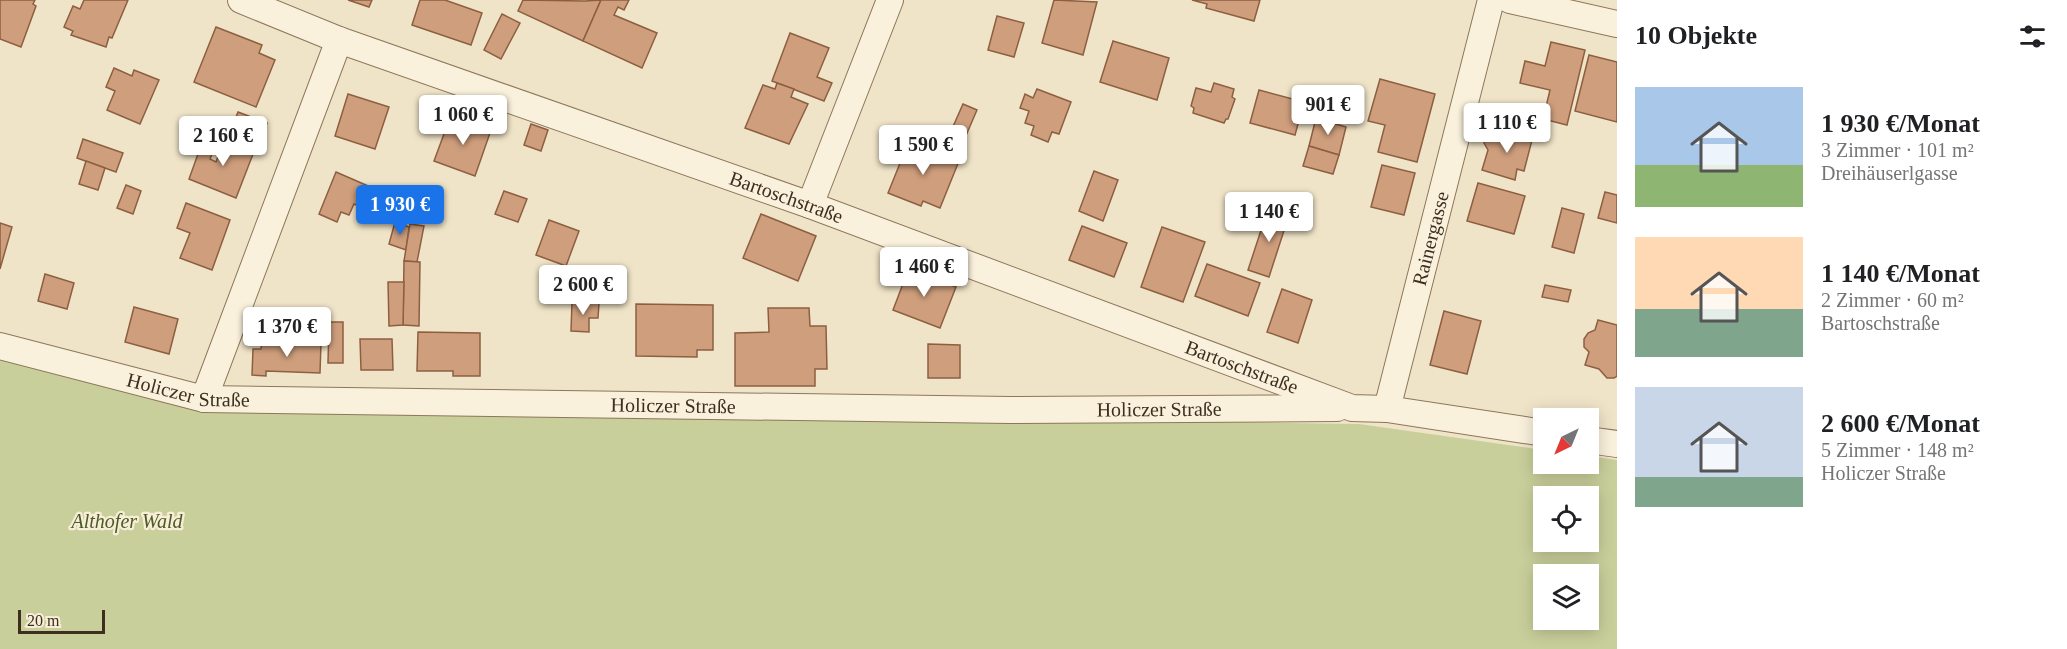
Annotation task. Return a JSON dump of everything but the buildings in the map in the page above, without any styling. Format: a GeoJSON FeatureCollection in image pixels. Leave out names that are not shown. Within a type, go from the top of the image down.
{"type":"FeatureCollection","features":[{"type":"Feature","properties":{"kind":"street","name":"Bartoschstraße"},"geometry":{"type":"LineString","coordinates":[[241,0],[339,40],[810,205],[1352,408],[1387,409],[1533,431]]}},
{"type":"Feature","properties":{"kind":"street"},"geometry":{"type":"LineString","coordinates":[[810,205],[890,0]]}},
{"type":"Feature","properties":{"kind":"street","name":"Rainergasse"},"geometry":{"type":"LineString","coordinates":[[1387,409],[1491,0]]}},
{"type":"Feature","properties":{"kind":"street"},"geometry":{"type":"LineString","coordinates":[[1510,0],[1617,24]]}},
{"type":"Feature","properties":{"kind":"street"},"geometry":{"type":"LineString","coordinates":[[204,399],[339,40]]}},
{"type":"Feature","properties":{"kind":"street","name":"Holiczer Straße"},"geometry":{"type":"LineString","coordinates":[[0,346],[204,399],[1010,410],[1352,408]]}},
{"type":"Feature","properties":{"kind":"street"},"geometry":{"type":"LineString","coordinates":[[1599,442],[1617,444]]}},
{"type":"Feature","properties":{"kind":"green space","name":"Althofer Wald"},"geometry":{"type":"Polygon","coordinates":[[[0,356],[204,409],[1359,424],[1533,449],[1533,474],[1599,474],[1599,457],[1617,460],[1617,649],[0,649],[0,356]]]}}]}
